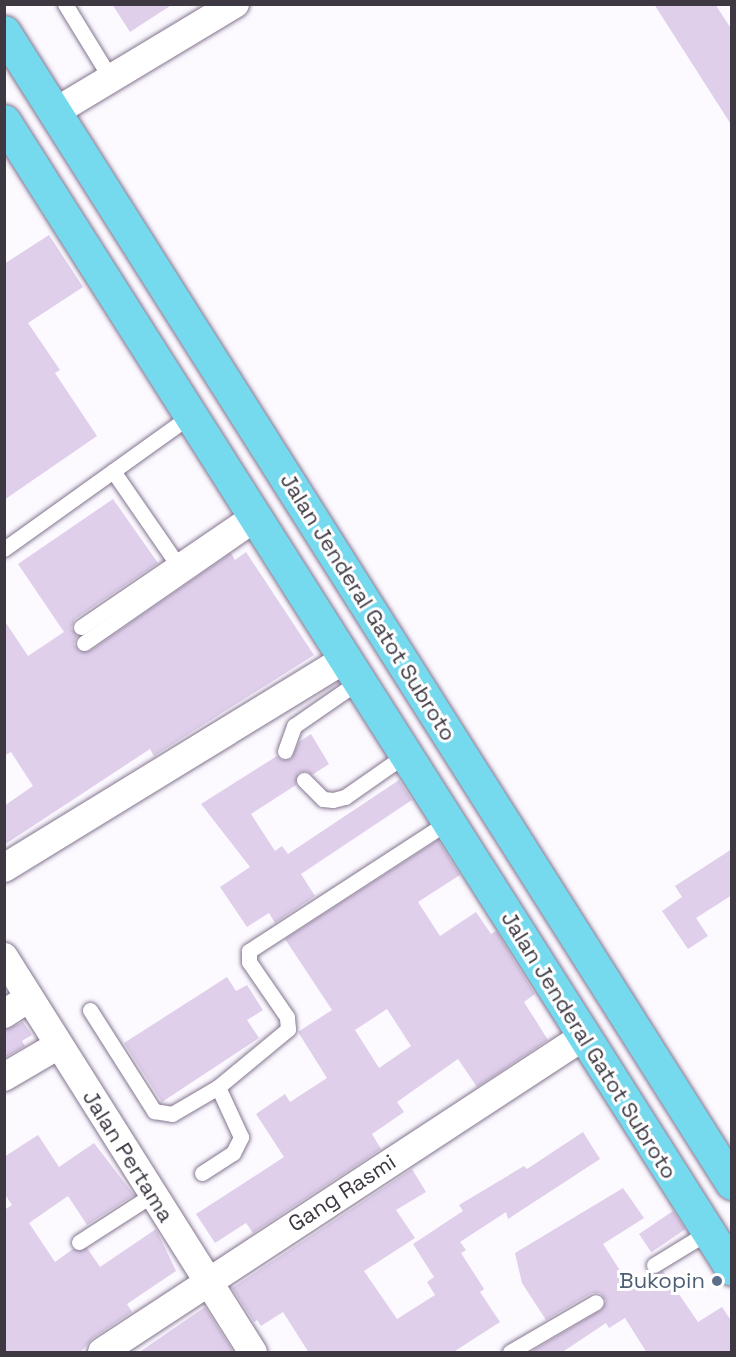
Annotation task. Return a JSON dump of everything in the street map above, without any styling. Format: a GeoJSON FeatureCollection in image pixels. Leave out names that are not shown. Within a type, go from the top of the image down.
{"type":"FeatureCollection","features":[{"type":"Feature","properties":{"kind":"main road","name":"Jalan Jenderal Gatot Subroto"},"geometry":{"type":"LineString","coordinates":[[7,40],[55,112],[732,1183]]}},
{"type":"Feature","properties":{"kind":"main road","name":"Jalan Jenderal Gatot Subroto"},"geometry":{"type":"LineString","coordinates":[[4,121],[14,155],[191,415],[732,1269]]}},
{"type":"Feature","properties":{"kind":"street"},"geometry":{"type":"LineString","coordinates":[[55,112],[235,4]]}},
{"type":"Feature","properties":{"kind":"street"},"geometry":{"type":"LineString","coordinates":[[4,868],[352,670]]}},
{"type":"Feature","properties":{"kind":"street","name":"Jalan Pertama"},"geometry":{"type":"LineString","coordinates":[[4,957],[57,1046],[254,1353]]}},
{"type":"Feature","properties":{"kind":"street"},"geometry":{"type":"LineString","coordinates":[[4,1014],[29,998]]}},
{"type":"Feature","properties":{"kind":"street","name":"Gang Rasmi"},"geometry":{"type":"LineString","coordinates":[[102,1353],[584,1036]]}},
{"type":"Feature","properties":{"kind":"street"},"geometry":{"type":"LineString","coordinates":[[4,1077],[57,1046]]}},
{"type":"Feature","properties":{"kind":"lane"},"geometry":{"type":"LineString","coordinates":[[65,4],[111,79]]}},
{"type":"Feature","properties":{"kind":"lane"},"geometry":{"type":"LineString","coordinates":[[4,549],[191,415]]}},
{"type":"Feature","properties":{"kind":"lane"},"geometry":{"type":"LineString","coordinates":[[113,471],[175,561]]}},
{"type":"Feature","properties":{"kind":"lane"},"geometry":{"type":"LineString","coordinates":[[255,517],[82,635],[175,561],[255,517]]}},
{"type":"Feature","properties":{"kind":"lane"},"geometry":{"type":"LineString","coordinates":[[285,751],[294,726],[352,670]]}},
{"type":"Feature","properties":{"kind":"lane"},"geometry":{"type":"LineString","coordinates":[[304,780],[323,799],[333,800],[345,797],[405,755]]}},
{"type":"Feature","properties":{"kind":"lane"},"geometry":{"type":"LineString","coordinates":[[90,1010],[158,1114],[172,1114],[218,1087],[288,1029],[287,1017],[249,962],[249,951],[448,822]]}},
{"type":"Feature","properties":{"kind":"lane"},"geometry":{"type":"LineString","coordinates":[[202,1173],[233,1153],[242,1137],[218,1087]]}},
{"type":"Feature","properties":{"kind":"lane"},"geometry":{"type":"LineString","coordinates":[[79,1242],[152,1196]]}},
{"type":"Feature","properties":{"kind":"lane"},"geometry":{"type":"LineString","coordinates":[[654,1265],[708,1232]]}},
{"type":"Feature","properties":{"kind":"lane"},"geometry":{"type":"LineString","coordinates":[[510,1353],[596,1302]]}},
{"type":"Feature","properties":{"kind":"building"},"geometry":{"type":"Polygon","coordinates":[[[112,4],[173,4],[130,32],[112,4]]]}},
{"type":"Feature","properties":{"kind":"building"},"geometry":{"type":"Polygon","coordinates":[[[654,4],[715,4],[732,30],[732,126],[654,4]]]}},
{"type":"Feature","properties":{"kind":"building"},"geometry":{"type":"Polygon","coordinates":[[[49,235],[83,287],[28,323],[60,370],[55,373],[97,436],[4,500],[4,264],[49,235]]]}},
{"type":"Feature","properties":{"kind":"building"},"geometry":{"type":"Polygon","coordinates":[[[113,499],[158,563],[75,619],[71,628],[77,636],[74,644],[79,651],[90,651],[231,553],[235,560],[246,552],[314,655],[154,756],[150,749],[4,845],[4,806],[33,786],[11,752],[4,756],[4,620],[28,656],[64,632],[18,564],[113,499]]]}},
{"type":"Feature","properties":{"kind":"building"},"geometry":{"type":"Polygon","coordinates":[[[311,734],[329,764],[312,775],[306,771],[298,773],[296,785],[251,814],[275,851],[282,846],[288,854],[399,780],[412,800],[301,874],[315,896],[275,923],[269,913],[247,927],[220,887],[250,867],[201,804],[277,756],[282,760],[291,759],[299,742],[311,734]]]}},
{"type":"Feature","properties":{"kind":"building"},"geometry":{"type":"Polygon","coordinates":[[[438,840],[460,875],[418,902],[440,936],[476,912],[491,934],[496,931],[535,994],[524,1002],[548,1040],[477,1087],[458,1059],[397,1102],[404,1112],[372,1134],[381,1149],[253,1233],[246,1223],[215,1243],[196,1214],[284,1157],[256,1114],[285,1094],[290,1102],[327,1078],[298,1032],[332,1010],[285,939],[438,840]],[[387,1009],[355,1030],[379,1068],[411,1046],[387,1009]]]}},
{"type":"Feature","properties":{"kind":"building"},"geometry":{"type":"Polygon","coordinates":[[[732,849],[732,895],[696,918],[708,936],[688,949],[662,911],[682,897],[675,886],[732,849]]]}},
{"type":"Feature","properties":{"kind":"building"},"geometry":{"type":"Polygon","coordinates":[[[227,977],[236,991],[247,985],[263,1010],[247,1020],[259,1038],[162,1102],[124,1043],[227,977]]]}},
{"type":"Feature","properties":{"kind":"building"},"geometry":{"type":"Polygon","coordinates":[[[23,1022],[32,1035],[22,1041],[25,1046],[4,1058],[4,1030],[23,1022]]]}},
{"type":"Feature","properties":{"kind":"building"},"geometry":{"type":"Polygon","coordinates":[[[583,1132],[600,1159],[508,1219],[506,1212],[460,1242],[466,1250],[461,1253],[484,1289],[480,1292],[500,1322],[452,1353],[309,1353],[283,1312],[261,1326],[257,1320],[254,1322],[232,1288],[412,1169],[426,1192],[396,1210],[415,1238],[364,1271],[397,1319],[435,1295],[427,1282],[434,1277],[413,1244],[463,1211],[459,1205],[524,1166],[527,1169],[583,1132]]]}},
{"type":"Feature","properties":{"kind":"building"},"geometry":{"type":"Polygon","coordinates":[[[38,1135],[59,1167],[94,1143],[134,1195],[87,1225],[68,1196],[29,1223],[55,1262],[73,1249],[87,1248],[100,1267],[156,1229],[176,1271],[127,1304],[132,1312],[93,1338],[80,1353],[4,1353],[4,1210],[12,1205],[4,1193],[4,1157],[38,1135]]]}},
{"type":"Feature","properties":{"kind":"building"},"geometry":{"type":"Polygon","coordinates":[[[623,1188],[644,1218],[603,1244],[630,1286],[650,1274],[663,1271],[698,1322],[722,1307],[732,1322],[732,1353],[647,1353],[625,1318],[609,1328],[606,1323],[561,1353],[529,1353],[601,1310],[606,1301],[600,1293],[592,1293],[546,1320],[522,1283],[515,1253],[623,1188]]]}},
{"type":"Feature","properties":{"kind":"building"},"geometry":{"type":"Polygon","coordinates":[[[673,1211],[685,1229],[651,1252],[639,1234],[673,1211]]]}},
{"type":"Feature","properties":{"kind":"building"},"geometry":{"type":"Polygon","coordinates":[[[205,1307],[234,1353],[138,1353],[205,1307]]]}},
{"type":"Feature","properties":{"kind":"place","name":"Bukopin"},"geometry":{"type":"Point","coordinates":[717,1281]}}]}
